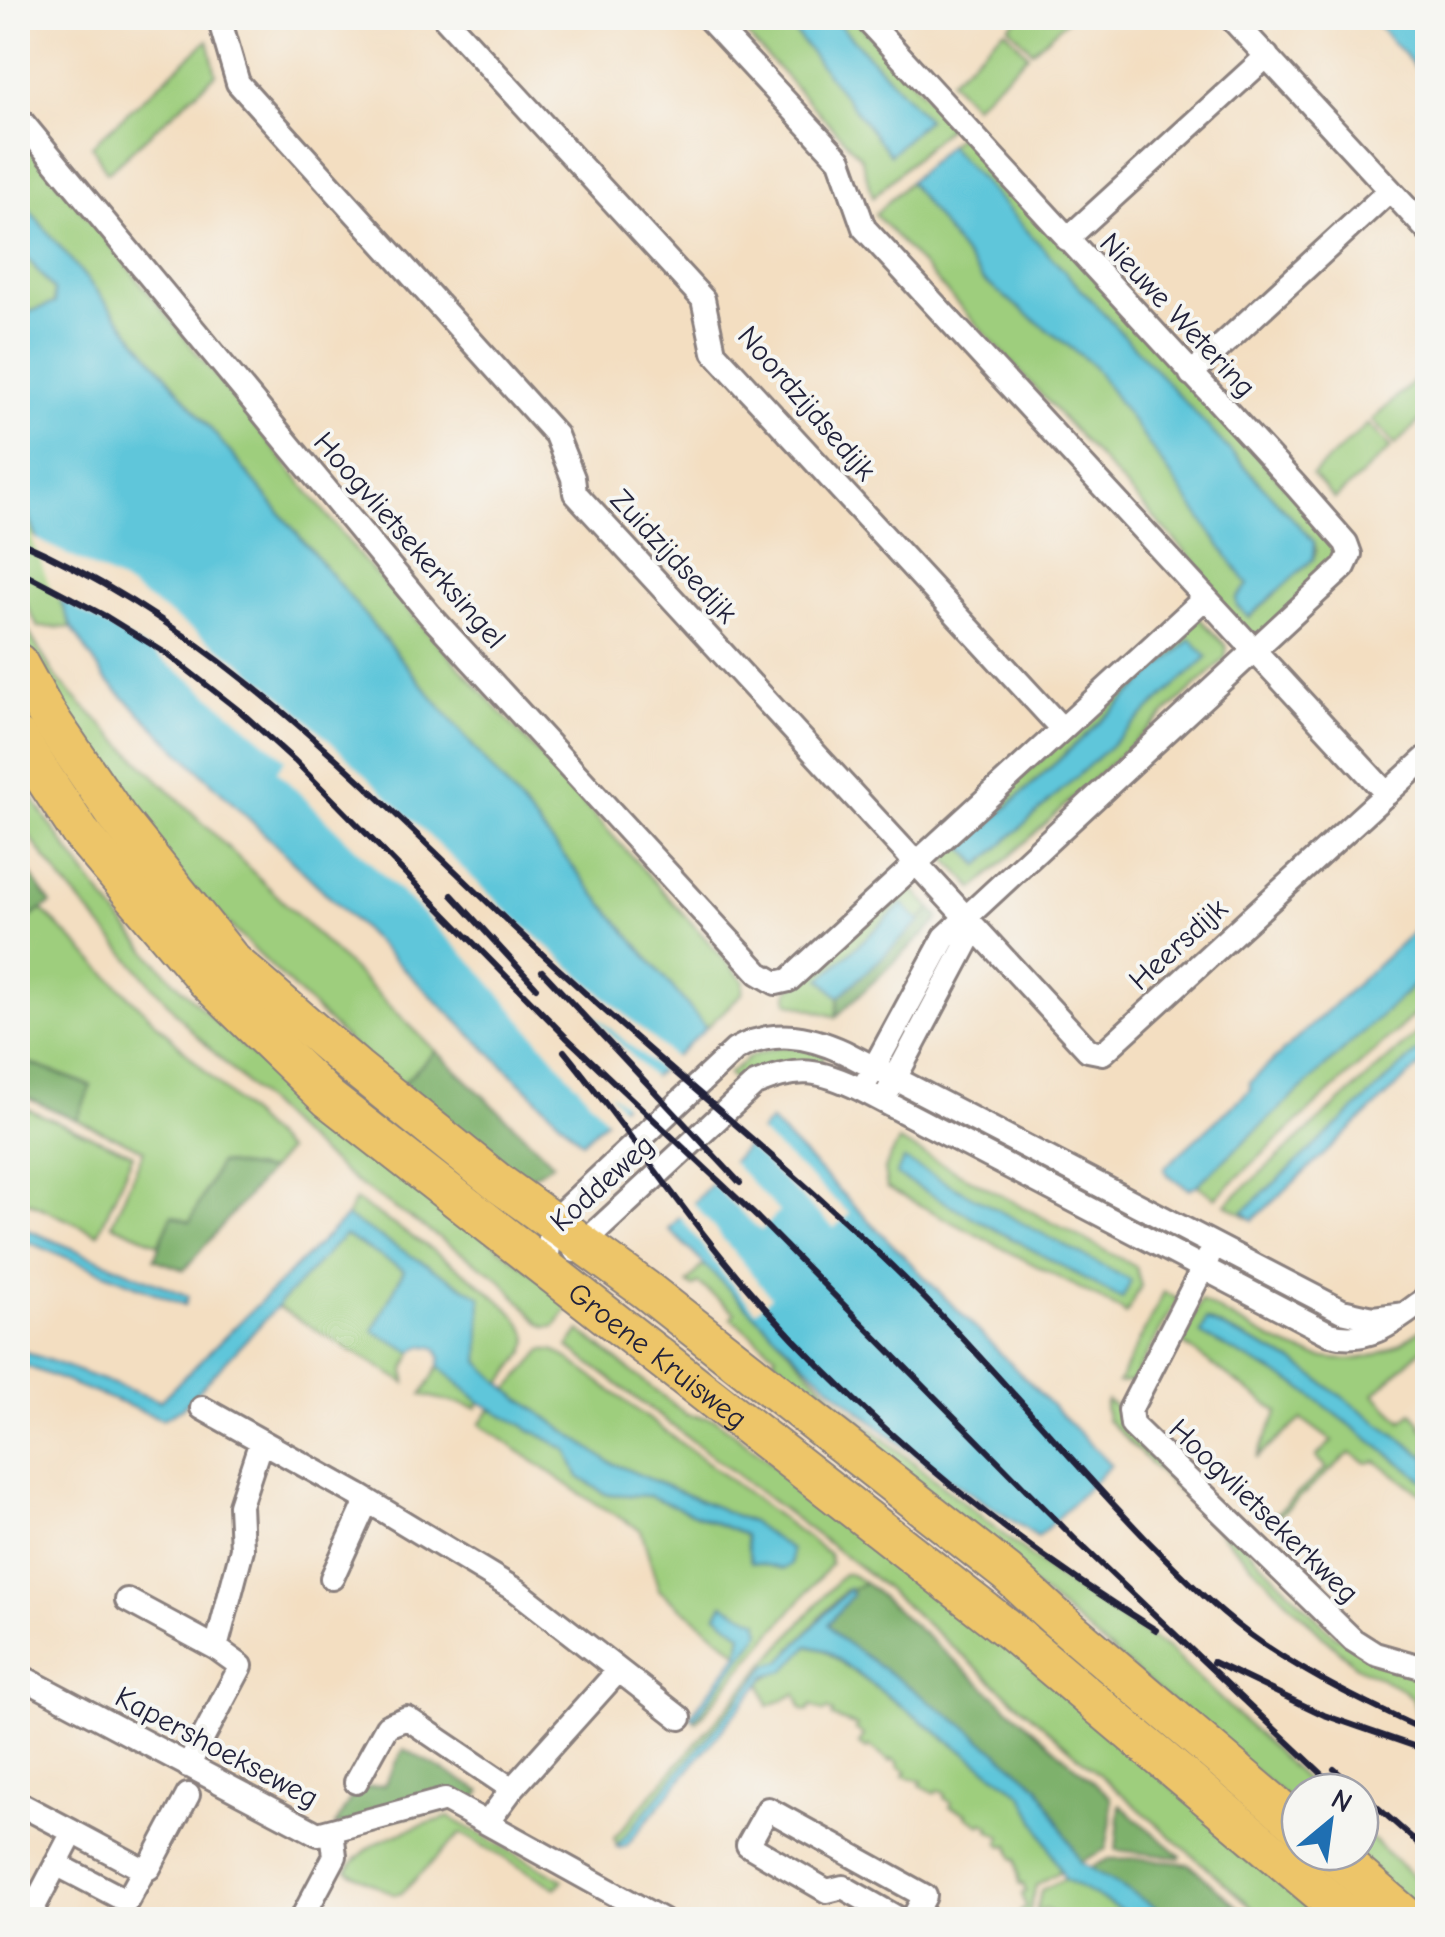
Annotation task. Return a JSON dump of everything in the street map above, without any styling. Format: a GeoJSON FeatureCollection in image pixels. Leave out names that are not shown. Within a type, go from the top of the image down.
{"type":"FeatureCollection","features":[{"type":"Feature","properties":{"kind":"main road","name":"Groene Kruisweg"},"geometry":{"type":"LineString","coordinates":[[18,663],[44,710],[117,817],[233,962],[372,1081],[552,1222],[646,1289],[1007,1573],[1280,1809]]}},
{"type":"Feature","properties":{"kind":"main road","name":"Groene Kruisweg"},"geometry":{"type":"LineString","coordinates":[[18,738],[80,832],[206,980],[329,1099],[1009,1630],[1353,1920]]}},
{"type":"Feature","properties":{"kind":"main road"},"geometry":{"type":"LineString","coordinates":[[1354,1872],[1410,1920]]}},
{"type":"Feature","properties":{"kind":"street","name":"Zuidzijdsedijk"},"geometry":{"type":"LineString","coordinates":[[219,18],[238,83],[556,435],[574,478],[575,493],[969,923]]}},
{"type":"Feature","properties":{"kind":"street","name":"Noordzijdsedijk"},"geometry":{"type":"LineString","coordinates":[[444,18],[703,299],[714,352],[1062,729]]}},
{"type":"Feature","properties":{"kind":"street"},"geometry":{"type":"LineString","coordinates":[[708,18],[840,160],[864,228],[1387,794]]}},
{"type":"Feature","properties":{"kind":"street","name":"Nieuwe Wetering"},"geometry":{"type":"LineString","coordinates":[[862,1090],[945,936],[969,923],[1344,567],[1350,554],[1346,543],[1296,486],[865,18]]}},
{"type":"Feature","properties":{"kind":"street"},"geometry":{"type":"LineString","coordinates":[[1231,18],[1428,231]]}},
{"type":"Feature","properties":{"kind":"street"},"geometry":{"type":"LineString","coordinates":[[1067,239],[1266,56]]}},
{"type":"Feature","properties":{"kind":"street","name":"Hoogvlietsekerksingel"},"geometry":{"type":"LineString","coordinates":[[18,117],[430,614],[759,972],[776,983],[789,980],[918,863]]}},
{"type":"Feature","properties":{"kind":"street"},"geometry":{"type":"LineString","coordinates":[[1191,374],[1390,190]]}},
{"type":"Feature","properties":{"kind":"street"},"geometry":{"type":"LineString","coordinates":[[918,863],[1205,598]]}},
{"type":"Feature","properties":{"kind":"street","name":"Heersdijk"},"geometry":{"type":"LineString","coordinates":[[969,923],[1088,1050],[1102,1053],[1428,756]]}},
{"type":"Feature","properties":{"kind":"street","name":"Nieuwe Wetering"},"geometry":{"type":"LineString","coordinates":[[883,1102],[969,923]]}},
{"type":"Feature","properties":{"kind":"street","name":"Koddeweg"},"geometry":{"type":"LineString","coordinates":[[546,1270],[552,1222],[712,1070],[747,1043],[782,1035],[823,1042],[1350,1315],[1373,1318],[1405,1314]]}},
{"type":"Feature","properties":{"kind":"street","name":"Koddeweg"},"geometry":{"type":"LineString","coordinates":[[546,1270],[583,1245],[754,1084],[782,1073],[818,1072],[862,1090],[1202,1269],[1341,1337],[1376,1332],[1428,1297]]}},
{"type":"Feature","properties":{"kind":"street","name":"Hoogvlietsekerkweg"},"geometry":{"type":"LineString","coordinates":[[1215,1246],[1130,1410],[1132,1425],[1354,1640],[1375,1654],[1428,1670]]}},
{"type":"Feature","properties":{"kind":"street"},"geometry":{"type":"LineString","coordinates":[[202,1408],[517,1591],[680,1718]]}},
{"type":"Feature","properties":{"kind":"street"},"geometry":{"type":"LineString","coordinates":[[216,1648],[242,1549],[240,1505],[260,1441]]}},
{"type":"Feature","properties":{"kind":"street"},"geometry":{"type":"LineString","coordinates":[[332,1578],[367,1501]]}},
{"type":"Feature","properties":{"kind":"street"},"geometry":{"type":"LineString","coordinates":[[127,1600],[216,1648],[241,1666],[188,1766]]}},
{"type":"Feature","properties":{"kind":"street"},"geometry":{"type":"LineString","coordinates":[[488,1823],[512,1789],[618,1671]]}},
{"type":"Feature","properties":{"kind":"street","name":"Kapershoekseweg"},"geometry":{"type":"LineString","coordinates":[[18,1676],[318,1834],[445,1800],[662,1920]]}},
{"type":"Feature","properties":{"kind":"street"},"geometry":{"type":"LineString","coordinates":[[356,1782],[387,1726],[407,1718],[512,1789]]}},
{"type":"Feature","properties":{"kind":"street"},"geometry":{"type":"LineString","coordinates":[[56,1864],[127,1901],[144,1870],[150,1868],[188,1795]]}},
{"type":"Feature","properties":{"kind":"street"},"geometry":{"type":"LineString","coordinates":[[18,1802],[144,1870]]}},
{"type":"Feature","properties":{"kind":"street"},"geometry":{"type":"LineString","coordinates":[[901,1920],[844,1887],[827,1891],[748,1846],[768,1809],[925,1896],[912,1920]]}},
{"type":"Feature","properties":{"kind":"street"},"geometry":{"type":"LineString","coordinates":[[27,1920],[74,1832]]}},
{"type":"Feature","properties":{"kind":"street"},"geometry":{"type":"LineString","coordinates":[[301,1920],[335,1856],[332,1832]]}},
{"type":"Feature","properties":{"kind":"green space"},"geometry":{"type":"Polygon","coordinates":[[[731,18],[784,18],[890,154],[927,119],[833,18],[854,18],[952,124],[873,197],[861,158],[731,18]]]}},
{"type":"Feature","properties":{"kind":"green space"},"geometry":{"type":"Polygon","coordinates":[[[1018,18],[1069,18],[1032,51],[1009,26],[1018,18]]]}},
{"type":"Feature","properties":{"kind":"green space"},"geometry":{"type":"Polygon","coordinates":[[[1005,29],[1028,55],[974,105],[950,80],[1005,29]]]}},
{"type":"Feature","properties":{"kind":"green space"},"geometry":{"type":"Polygon","coordinates":[[[208,40],[216,74],[107,173],[92,145],[208,40]]]}},
{"type":"Feature","properties":{"kind":"green space"},"geometry":{"type":"Polygon","coordinates":[[[962,133],[1329,534],[1339,551],[1335,564],[1262,634],[1250,636],[1197,580],[1204,572],[875,214],[909,182],[983,280],[1092,364],[1249,585],[1250,617],[1313,559],[1314,542],[948,145],[962,133]]]}},
{"type":"Feature","properties":{"kind":"green space"},"geometry":{"type":"Polygon","coordinates":[[[18,135],[363,560],[744,981],[743,993],[706,1028],[18,196],[18,135]]]}},
{"type":"Feature","properties":{"kind":"green space"},"geometry":{"type":"Polygon","coordinates":[[[18,247],[54,290],[55,303],[18,316],[18,247]]]}},
{"type":"Feature","properties":{"kind":"green space"},"geometry":{"type":"Polygon","coordinates":[[[1420,376],[1427,384],[1427,414],[1395,445],[1372,420],[1420,376]]]}},
{"type":"Feature","properties":{"kind":"green space"},"geometry":{"type":"Polygon","coordinates":[[[1368,424],[1391,448],[1335,499],[1312,475],[1368,424]]]}},
{"type":"Feature","properties":{"kind":"green space"},"geometry":{"type":"Polygon","coordinates":[[[18,482],[72,628],[38,627],[18,588],[18,482]]]}},
{"type":"Feature","properties":{"kind":"green space"},"geometry":{"type":"Polygon","coordinates":[[[18,615],[55,676],[83,706],[436,1051],[401,1085],[356,1049],[178,875],[73,731],[18,638],[18,615]]]}},
{"type":"Feature","properties":{"kind":"green space"},"geometry":{"type":"Polygon","coordinates":[[[1198,617],[1227,647],[1225,659],[974,889],[939,851],[1198,617]],[[1190,640],[963,847],[979,865],[1207,657],[1190,640]]]}},
{"type":"Feature","properties":{"kind":"green space"},"geometry":{"type":"Polygon","coordinates":[[[18,776],[87,876],[165,971],[310,1104],[573,1303],[554,1327],[539,1322],[498,1277],[354,1181],[300,1136],[191,1030],[64,883],[18,821],[18,776]]]}},
{"type":"Feature","properties":{"kind":"green space"},"geometry":{"type":"Polygon","coordinates":[[[18,855],[51,904],[18,925],[18,855]]]}},
{"type":"Feature","properties":{"kind":"green space"},"geometry":{"type":"Polygon","coordinates":[[[907,883],[932,909],[920,922],[902,905],[822,980],[839,997],[836,1017],[788,1002],[788,991],[907,883]]]}},
{"type":"Feature","properties":{"kind":"green space"},"geometry":{"type":"Polygon","coordinates":[[[41,909],[286,1151],[269,1171],[219,1163],[190,1222],[172,1215],[159,1244],[112,1224],[144,1150],[77,1120],[90,1085],[18,1059],[18,991],[23,988],[22,964],[18,964],[18,925],[41,909]]]}},
{"type":"Feature","properties":{"kind":"green space"},"geometry":{"type":"Polygon","coordinates":[[[932,909],[940,918],[933,926],[836,1017],[839,997],[932,909]]]}},
{"type":"Feature","properties":{"kind":"green space"},"geometry":{"type":"Polygon","coordinates":[[[1427,973],[1427,1003],[1215,1198],[1197,1185],[1427,973]]]}},
{"type":"Feature","properties":{"kind":"green space"},"geometry":{"type":"Polygon","coordinates":[[[1427,1024],[1427,1052],[1248,1218],[1226,1204],[1427,1024]]]}},
{"type":"Feature","properties":{"kind":"green space"},"geometry":{"type":"Polygon","coordinates":[[[781,1046],[826,1050],[821,1063],[739,1085],[728,1074],[751,1056],[781,1046]]]}},
{"type":"Feature","properties":{"kind":"green space"},"geometry":{"type":"Polygon","coordinates":[[[436,1051],[553,1163],[527,1179],[401,1085],[436,1051]]]}},
{"type":"Feature","properties":{"kind":"green space"},"geometry":{"type":"Polygon","coordinates":[[[18,1059],[91,1086],[77,1120],[18,1094],[18,1059]]]}},
{"type":"Feature","properties":{"kind":"green space"},"geometry":{"type":"Polygon","coordinates":[[[18,1105],[133,1154],[98,1234],[18,1197],[18,1105]]]}},
{"type":"Feature","properties":{"kind":"green space"},"geometry":{"type":"Polygon","coordinates":[[[934,1107],[1166,1227],[1160,1237],[929,1117],[934,1107]]]}},
{"type":"Feature","properties":{"kind":"green space"},"geometry":{"type":"Polygon","coordinates":[[[899,1141],[1136,1267],[1141,1286],[1126,1315],[887,1188],[884,1170],[899,1141]]]}},
{"type":"Feature","properties":{"kind":"green space"},"geometry":{"type":"Polygon","coordinates":[[[219,1163],[269,1171],[184,1270],[154,1259],[172,1215],[190,1222],[219,1163]]]}},
{"type":"Feature","properties":{"kind":"green space"},"geometry":{"type":"Polygon","coordinates":[[[355,1200],[482,1285],[522,1324],[529,1341],[501,1384],[479,1362],[480,1297],[346,1217],[355,1200]]]}},
{"type":"Feature","properties":{"kind":"green space"},"geometry":{"type":"Polygon","coordinates":[[[344,1235],[404,1270],[374,1331],[413,1352],[405,1369],[406,1383],[276,1306],[344,1235]]]}},
{"type":"Feature","properties":{"kind":"green space"},"geometry":{"type":"Polygon","coordinates":[[[711,1257],[746,1303],[839,1403],[1059,1579],[1169,1650],[1297,1772],[1280,1772],[1280,1793],[804,1393],[773,1358],[776,1354],[731,1318],[735,1312],[698,1283],[693,1287],[687,1283],[711,1257]]]}},
{"type":"Feature","properties":{"kind":"green space"},"geometry":{"type":"Polygon","coordinates":[[[1164,1292],[1178,1299],[1132,1382],[1118,1383],[1164,1292]]]}},
{"type":"Feature","properties":{"kind":"green space"},"geometry":{"type":"Polygon","coordinates":[[[1201,1301],[1286,1346],[1313,1356],[1341,1360],[1368,1357],[1397,1345],[1427,1324],[1427,1344],[1374,1394],[1402,1421],[1412,1413],[1422,1424],[1420,1427],[1427,1433],[1427,1458],[1294,1362],[1207,1320],[1201,1334],[1299,1386],[1427,1483],[1427,1498],[1376,1461],[1367,1463],[1350,1453],[1274,1520],[1271,1518],[1326,1468],[1316,1457],[1332,1441],[1302,1419],[1256,1458],[1278,1412],[1182,1343],[1201,1301]]]}},
{"type":"Feature","properties":{"kind":"green space"},"geometry":{"type":"Polygon","coordinates":[[[580,1331],[687,1415],[715,1419],[971,1615],[1328,1919],[1266,1919],[870,1575],[568,1347],[580,1331]]]}},
{"type":"Feature","properties":{"kind":"green space"},"geometry":{"type":"Polygon","coordinates":[[[543,1350],[554,1350],[570,1360],[829,1554],[831,1564],[696,1722],[694,1719],[760,1633],[723,1604],[717,1614],[742,1634],[739,1653],[659,1590],[641,1530],[591,1501],[480,1424],[491,1408],[567,1450],[579,1477],[605,1494],[650,1496],[746,1535],[751,1522],[609,1462],[508,1390],[543,1350]]]}},
{"type":"Feature","properties":{"kind":"green space"},"geometry":{"type":"Polygon","coordinates":[[[439,1366],[480,1402],[477,1408],[422,1395],[439,1366]]]}},
{"type":"Feature","properties":{"kind":"green space"},"geometry":{"type":"Polygon","coordinates":[[[1107,1400],[1116,1407],[1121,1422],[1335,1636],[1427,1677],[1427,1754],[1413,1699],[1400,1688],[1356,1666],[1324,1637],[1107,1420],[1107,1400]]]}},
{"type":"Feature","properties":{"kind":"green space"},"geometry":{"type":"Polygon","coordinates":[[[843,1574],[864,1582],[845,1590],[781,1661],[772,1664],[617,1846],[614,1838],[843,1574]]]}},
{"type":"Feature","properties":{"kind":"green space"},"geometry":{"type":"Polygon","coordinates":[[[864,1582],[1111,1797],[1106,1849],[1080,1862],[1039,1786],[965,1726],[838,1637],[829,1622],[852,1590],[864,1582]]]}},
{"type":"Feature","properties":{"kind":"green space"},"geometry":{"type":"Polygon","coordinates":[[[807,1646],[824,1650],[1022,1794],[1061,1871],[1036,1885],[1028,1919],[1020,1915],[1026,1908],[1022,1894],[1026,1892],[1020,1885],[1016,1859],[1009,1845],[999,1842],[1002,1837],[989,1830],[990,1826],[950,1807],[952,1803],[944,1798],[945,1794],[904,1776],[907,1771],[899,1763],[859,1744],[864,1735],[855,1730],[857,1726],[832,1717],[827,1709],[824,1712],[811,1705],[808,1711],[802,1710],[796,1694],[768,1706],[761,1682],[807,1646]]]}},
{"type":"Feature","properties":{"kind":"green space"},"geometry":{"type":"Polygon","coordinates":[[[404,1749],[481,1791],[473,1807],[335,1826],[356,1789],[384,1785],[404,1749]]]}},
{"type":"Feature","properties":{"kind":"green space"},"geometry":{"type":"Polygon","coordinates":[[[1120,1805],[1181,1856],[1180,1858],[1116,1850],[1120,1805]]]}},
{"type":"Feature","properties":{"kind":"green space"},"geometry":{"type":"Polygon","coordinates":[[[449,1817],[563,1880],[556,1888],[461,1833],[402,1893],[395,1895],[347,1871],[379,1842],[449,1817]]]}},
{"type":"Feature","properties":{"kind":"green space"},"geometry":{"type":"Polygon","coordinates":[[[1380,1847],[1427,1888],[1427,1919],[1372,1872],[1380,1872],[1380,1847]]]}},
{"type":"Feature","properties":{"kind":"green space"},"geometry":{"type":"Polygon","coordinates":[[[1108,1859],[1189,1864],[1252,1919],[1175,1919],[1089,1868],[1108,1859]]]}},
{"type":"Feature","properties":{"kind":"green space"},"geometry":{"type":"Polygon","coordinates":[[[1065,1879],[1137,1919],[1063,1919],[1044,1909],[1035,1919],[1041,1890],[1065,1879]]]}},
{"type":"Feature","properties":{"kind":"water"},"geometry":{"type":"Polygon","coordinates":[[[784,18],[833,18],[927,119],[890,155],[784,18]]]}},
{"type":"Feature","properties":{"kind":"water"},"geometry":{"type":"Polygon","coordinates":[[[1370,18],[1427,18],[1427,79],[1370,18]]]}},
{"type":"Feature","properties":{"kind":"water"},"geometry":{"type":"Polygon","coordinates":[[[948,145],[1314,542],[1313,559],[1249,617],[1237,606],[1236,599],[1248,585],[1092,364],[983,280],[909,182],[948,145]]]}},
{"type":"Feature","properties":{"kind":"water"},"geometry":{"type":"Polygon","coordinates":[[[18,196],[706,1028],[582,1142],[106,680],[72,628],[18,482],[18,316],[55,303],[54,290],[18,247],[18,196]]]}},
{"type":"Feature","properties":{"kind":"water"},"geometry":{"type":"Polygon","coordinates":[[[1191,639],[1207,657],[980,865],[963,848],[1191,639]]]}},
{"type":"Feature","properties":{"kind":"water"},"geometry":{"type":"Polygon","coordinates":[[[903,904],[920,922],[839,997],[821,979],[903,904]]]}},
{"type":"Feature","properties":{"kind":"water"},"geometry":{"type":"Polygon","coordinates":[[[1427,919],[1427,973],[1197,1185],[1189,1189],[1167,1174],[1164,1168],[1250,1090],[1250,1082],[1427,919]]]}},
{"type":"Feature","properties":{"kind":"water"},"geometry":{"type":"Polygon","coordinates":[[[1427,1043],[1427,1059],[1253,1220],[1243,1212],[1427,1043]]]}},
{"type":"Feature","properties":{"kind":"water"},"geometry":{"type":"Polygon","coordinates":[[[770,1121],[1111,1465],[1038,1537],[919,1457],[851,1404],[669,1229],[770,1121]]]}},
{"type":"Feature","properties":{"kind":"water"},"geometry":{"type":"Polygon","coordinates":[[[904,1160],[1131,1281],[1122,1299],[896,1175],[904,1160]]]}},
{"type":"Feature","properties":{"kind":"water"},"geometry":{"type":"Polygon","coordinates":[[[346,1217],[481,1297],[479,1362],[508,1390],[609,1462],[751,1522],[791,1550],[791,1564],[784,1569],[751,1562],[745,1535],[650,1496],[606,1494],[579,1477],[567,1450],[480,1402],[439,1366],[437,1349],[424,1346],[413,1352],[373,1331],[404,1270],[344,1235],[181,1409],[162,1419],[18,1363],[18,1349],[160,1401],[346,1217]]]}},
{"type":"Feature","properties":{"kind":"water"},"geometry":{"type":"Polygon","coordinates":[[[18,1226],[188,1296],[185,1305],[18,1238],[18,1226]]]}},
{"type":"Feature","properties":{"kind":"water"},"geometry":{"type":"Polygon","coordinates":[[[1206,1320],[1294,1362],[1427,1458],[1427,1483],[1299,1386],[1201,1334],[1206,1320]]]}},
{"type":"Feature","properties":{"kind":"water"},"geometry":{"type":"Polygon","coordinates":[[[849,1589],[852,1595],[828,1624],[838,1637],[965,1726],[1039,1786],[1080,1862],[1175,1919],[1137,1919],[1065,1879],[1022,1794],[825,1650],[808,1646],[785,1671],[767,1675],[627,1845],[617,1846],[768,1665],[781,1661],[849,1589]]]}},
{"type":"Feature","properties":{"kind":"water"},"geometry":{"type":"Polygon","coordinates":[[[723,1604],[758,1621],[761,1632],[694,1719],[690,1716],[739,1653],[742,1634],[717,1614],[723,1604]]]}},
{"type":"Feature","properties":{"kind":"pier"},"geometry":{"type":"Polygon","coordinates":[[[31,536],[120,581],[237,660],[288,701],[505,909],[678,1061],[664,1074],[585,1007],[656,1081],[628,1107],[609,1092],[624,1111],[610,1124],[477,967],[277,771],[286,759],[154,654],[53,595],[31,536]]]}},
{"type":"Feature","properties":{"kind":"pier"},"geometry":{"type":"Polygon","coordinates":[[[756,1129],[850,1214],[834,1228],[743,1143],[756,1129]]]}},
{"type":"Feature","properties":{"kind":"pier"},"geometry":{"type":"Polygon","coordinates":[[[728,1158],[779,1212],[761,1231],[708,1180],[728,1158]]]}},
{"type":"Feature","properties":{"kind":"pier"},"geometry":{"type":"Polygon","coordinates":[[[690,1199],[771,1297],[756,1311],[677,1212],[690,1199]]]}},
{"type":"Feature","properties":{"kind":"railway"},"geometry":{"type":"LineString","coordinates":[[18,541],[98,581],[172,627],[242,678],[308,734],[563,973],[892,1266],[1145,1538],[1232,1620],[1303,1669],[1428,1732]]}},
{"type":"Feature","properties":{"kind":"railway"},"geometry":{"type":"LineString","coordinates":[[18,570],[167,654],[295,761],[566,1037],[758,1218],[1076,1540],[1320,1772]]}},
{"type":"Feature","properties":{"kind":"railway"},"geometry":{"type":"LineString","coordinates":[[452,895],[536,987]]}},
{"type":"Feature","properties":{"kind":"railway"},"geometry":{"type":"LineString","coordinates":[[542,971],[740,1183]]}},
{"type":"Feature","properties":{"kind":"railway"},"geometry":{"type":"LineString","coordinates":[[564,1051],[738,1277],[854,1399],[999,1523],[1156,1630]]}},
{"type":"Feature","properties":{"kind":"railway"},"geometry":{"type":"LineString","coordinates":[[1213,1662],[1324,1715],[1428,1751]]}},
{"type":"Feature","properties":{"kind":"railway"},"geometry":{"type":"LineString","coordinates":[[1334,1769],[1428,1852]]}}]}
